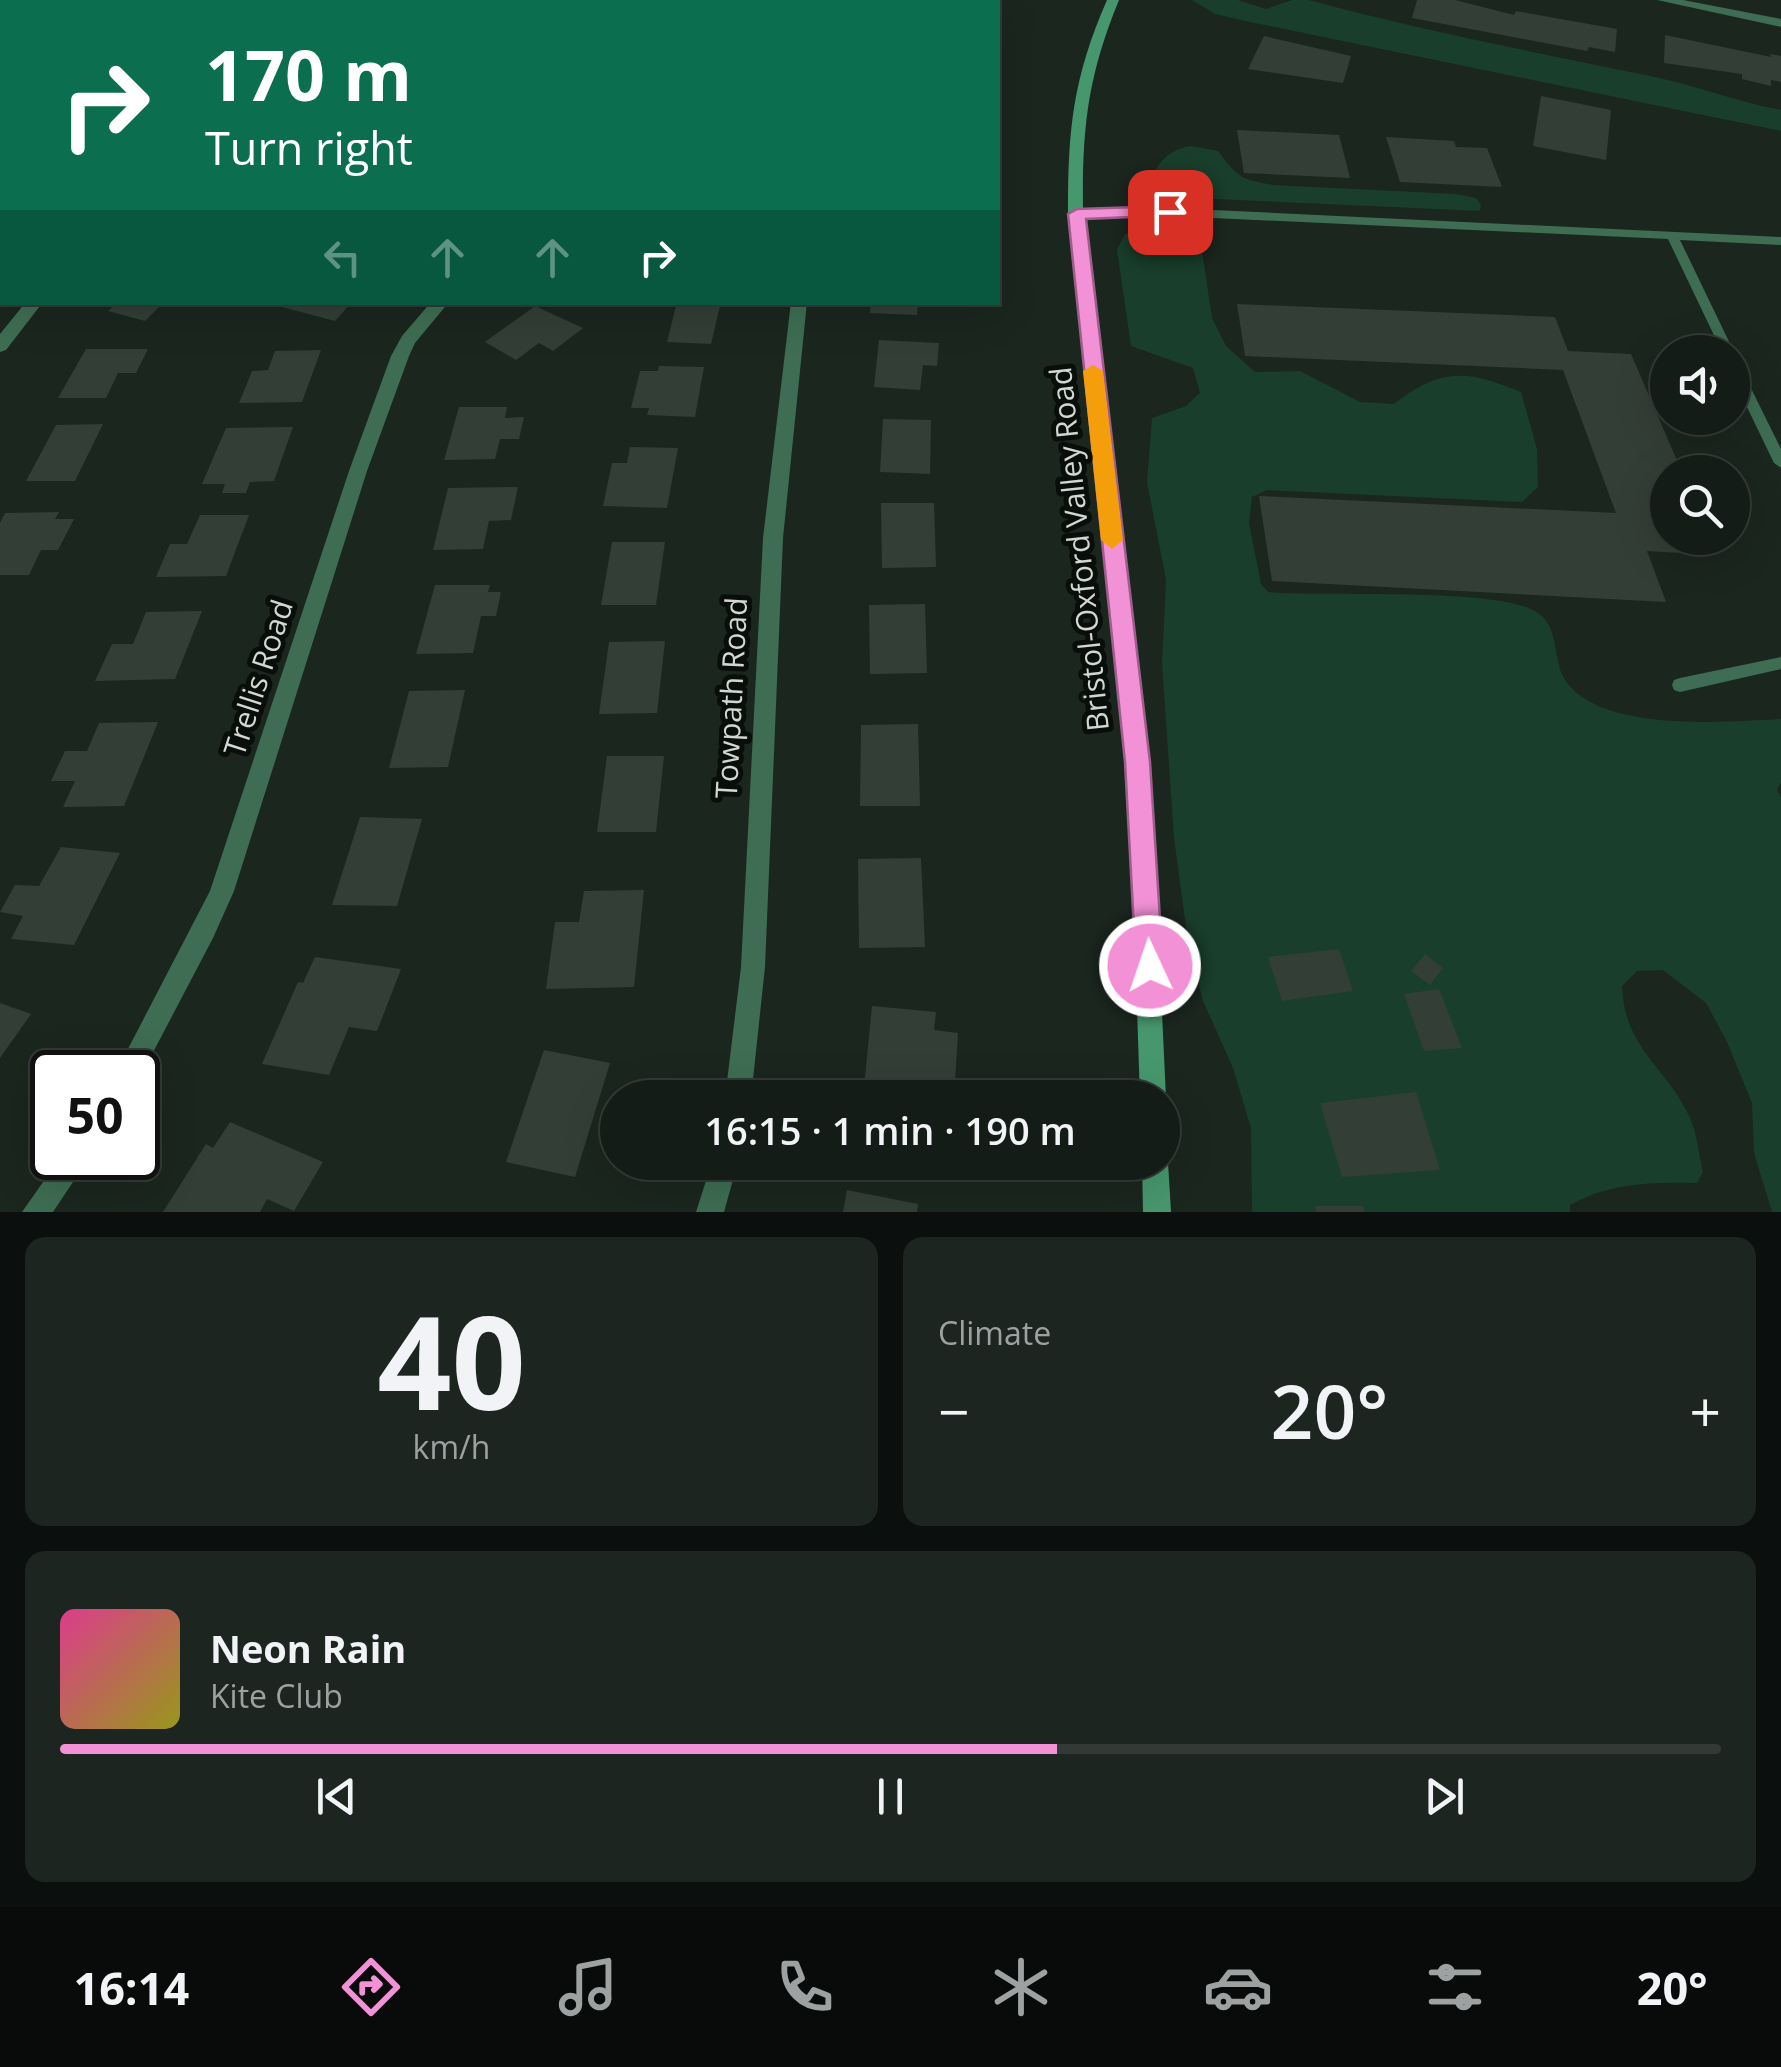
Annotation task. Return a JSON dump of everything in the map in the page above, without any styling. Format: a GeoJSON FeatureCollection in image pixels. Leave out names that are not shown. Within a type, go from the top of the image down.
{"type":"FeatureCollection","features":[{"type":"Feature","properties":{"kind":"main road","name":"Bristol-Oxford Valley Road"},"geometry":{"type":"LineString","coordinates":[[1113,0],[1094,42],[1082,88],[1076,142],[1077,214],[1137,762],[1152,1080]]}},
{"type":"Feature","properties":{"kind":"main road"},"geometry":{"type":"LineString","coordinates":[[1156,1180],[1157,1212]]}},
{"type":"Feature","properties":{"kind":"street"},"geometry":{"type":"LineString","coordinates":[[1664,0],[1781,23]]}},
{"type":"Feature","properties":{"kind":"street"},"geometry":{"type":"LineString","coordinates":[[0,346],[33,305]]}},
{"type":"Feature","properties":{"kind":"street","name":"Trellis Road"},"geometry":{"type":"LineString","coordinates":[[141,1050],[222,890],[358,471],[400,356],[408,340],[438,305]]}},
{"type":"Feature","properties":{"kind":"street","name":"Towpath Road"},"geometry":{"type":"LineString","coordinates":[[740,1080],[753,968],[774,538],[799,305]]}},
{"type":"Feature","properties":{"kind":"street"},"geometry":{"type":"LineString","coordinates":[[36,1212],[60,1180]]}},
{"type":"Feature","properties":{"kind":"street"},"geometry":{"type":"LineString","coordinates":[[710,1212],[720,1180]]}},
{"type":"Feature","properties":{"kind":"lane"},"geometry":{"type":"LineString","coordinates":[[1077,214],[1170,212],[1781,240]]}},
{"type":"Feature","properties":{"kind":"lane"},"geometry":{"type":"LineString","coordinates":[[1672,235],[1720,335]]}},
{"type":"Feature","properties":{"kind":"lane"},"geometry":{"type":"LineString","coordinates":[[1750,399],[1781,463]]}},
{"type":"Feature","properties":{"kind":"lane"},"geometry":{"type":"LineString","coordinates":[[1680,685],[1781,663]]}},
{"type":"Feature","properties":{"kind":"green space"},"geometry":{"type":"Polygon","coordinates":[[[1192,0],[1238,0],[1266,9],[1292,0],[1309,0],[1438,32],[1655,77],[1781,110],[1781,131],[1250,22],[1215,14],[1192,0]]]}},
{"type":"Feature","properties":{"kind":"green space"},"geometry":{"type":"Polygon","coordinates":[[[1191,146],[1218,151],[1240,175],[1262,183],[1456,194],[1476,198],[1480,211],[1193,198],[1162,194],[1151,186],[1164,159],[1191,146]]]}},
{"type":"Feature","properties":{"kind":"green space"},"geometry":{"type":"Polygon","coordinates":[[[1175,230],[1200,237],[1212,318],[1226,346],[1255,372],[1300,371],[1360,402],[1394,404],[1426,383],[1455,376],[1485,379],[1521,392],[1537,449],[1538,487],[1522,502],[1267,490],[1252,497],[1249,523],[1261,584],[1268,592],[1447,596],[1514,603],[1543,617],[1552,633],[1564,678],[1580,696],[1604,708],[1663,720],[1781,719],[1781,783],[1777,789],[1781,798],[1781,1212],[1772,1212],[1754,1153],[1752,1103],[1727,1042],[1706,1003],[1663,970],[1637,971],[1622,986],[1625,1008],[1639,1042],[1690,1118],[1703,1172],[1697,1183],[1615,1188],[1570,1205],[1570,1212],[1252,1212],[1251,1128],[1233,1068],[1203,1001],[1188,942],[1174,838],[1162,663],[1166,580],[1147,482],[1152,418],[1186,406],[1200,393],[1193,368],[1131,346],[1117,250],[1125,234],[1175,230]]]}},
{"type":"Feature","properties":{"kind":"building"},"geometry":{"type":"Polygon","coordinates":[[[1417,0],[1455,0],[1514,15],[1516,11],[1617,29],[1615,52],[1589,47],[1587,51],[1412,18],[1417,0]]]}},
{"type":"Feature","properties":{"kind":"building"},"geometry":{"type":"Polygon","coordinates":[[[1665,35],[1781,56],[1781,82],[1771,80],[1771,86],[1742,79],[1742,74],[1664,63],[1665,35]]]}},
{"type":"Feature","properties":{"kind":"building"},"geometry":{"type":"Polygon","coordinates":[[[1264,36],[1351,56],[1343,83],[1248,69],[1264,36]]]}},
{"type":"Feature","properties":{"kind":"building"},"geometry":{"type":"Polygon","coordinates":[[[1541,96],[1611,110],[1606,160],[1533,146],[1541,96]]]}},
{"type":"Feature","properties":{"kind":"building"},"geometry":{"type":"Polygon","coordinates":[[[1237,130],[1339,135],[1350,178],[1244,173],[1237,130]]]}},
{"type":"Feature","properties":{"kind":"building"},"geometry":{"type":"Polygon","coordinates":[[[1386,137],[1454,141],[1456,147],[1487,148],[1502,187],[1400,182],[1386,137]]]}},
{"type":"Feature","properties":{"kind":"building"},"geometry":{"type":"Polygon","coordinates":[[[1237,304],[1555,317],[1568,351],[1631,354],[1650,398],[1650,435],[1666,435],[1675,455],[1650,455],[1650,551],[1647,551],[1666,602],[1272,581],[1259,496],[1616,513],[1563,370],[1245,356],[1237,304]]]}},
{"type":"Feature","properties":{"kind":"building"},"geometry":{"type":"Polygon","coordinates":[[[115,305],[161,305],[145,321],[108,311],[115,305]]]}},
{"type":"Feature","properties":{"kind":"building"},"geometry":{"type":"Polygon","coordinates":[[[284,305],[349,305],[335,321],[284,305]]]}},
{"type":"Feature","properties":{"kind":"building"},"geometry":{"type":"Polygon","coordinates":[[[676,305],[720,305],[711,344],[667,342],[676,305]]]}},
{"type":"Feature","properties":{"kind":"building"},"geometry":{"type":"Polygon","coordinates":[[[871,305],[918,305],[917,315],[870,313],[871,305]]]}},
{"type":"Feature","properties":{"kind":"building"},"geometry":{"type":"Polygon","coordinates":[[[535,306],[583,328],[553,351],[539,343],[516,360],[485,342],[535,306]]]}},
{"type":"Feature","properties":{"kind":"building"},"geometry":{"type":"Polygon","coordinates":[[[879,340],[939,343],[937,366],[923,365],[920,390],[874,387],[879,340]]]}},
{"type":"Feature","properties":{"kind":"building"},"geometry":{"type":"Polygon","coordinates":[[[86,349],[148,349],[136,373],[118,373],[106,398],[58,398],[86,349]]]}},
{"type":"Feature","properties":{"kind":"building"},"geometry":{"type":"Polygon","coordinates":[[[321,350],[302,402],[239,403],[252,371],[268,370],[275,351],[321,350]]]}},
{"type":"Feature","properties":{"kind":"building"},"geometry":{"type":"Polygon","coordinates":[[[659,366],[704,367],[695,417],[647,415],[649,408],[631,408],[640,371],[658,371],[659,366]]]}},
{"type":"Feature","properties":{"kind":"building"},"geometry":{"type":"Polygon","coordinates":[[[459,407],[507,407],[505,418],[524,417],[519,439],[500,439],[495,459],[444,460],[459,407]]]}},
{"type":"Feature","properties":{"kind":"building"},"geometry":{"type":"Polygon","coordinates":[[[883,419],[931,420],[930,474],[880,472],[883,419]]]}},
{"type":"Feature","properties":{"kind":"building"},"geometry":{"type":"Polygon","coordinates":[[[103,424],[75,481],[26,481],[56,425],[103,424]]]}},
{"type":"Feature","properties":{"kind":"building"},"geometry":{"type":"Polygon","coordinates":[[[293,427],[274,481],[250,482],[246,493],[222,493],[225,484],[202,484],[226,428],[293,427]]]}},
{"type":"Feature","properties":{"kind":"building"},"geometry":{"type":"Polygon","coordinates":[[[630,447],[678,448],[667,508],[603,506],[612,463],[627,463],[630,447]]]}},
{"type":"Feature","properties":{"kind":"building"},"geometry":{"type":"Polygon","coordinates":[[[518,487],[511,520],[489,521],[483,549],[433,550],[448,488],[518,487]]]}},
{"type":"Feature","properties":{"kind":"building"},"geometry":{"type":"Polygon","coordinates":[[[881,503],[934,503],[936,567],[882,568],[881,503]]]}},
{"type":"Feature","properties":{"kind":"building"},"geometry":{"type":"Polygon","coordinates":[[[59,512],[55,519],[74,519],[58,550],[41,550],[29,575],[0,575],[0,523],[5,513],[59,512]]]}},
{"type":"Feature","properties":{"kind":"building"},"geometry":{"type":"Polygon","coordinates":[[[200,515],[249,515],[226,576],[156,577],[170,544],[187,544],[200,515]]]}},
{"type":"Feature","properties":{"kind":"building"},"geometry":{"type":"Polygon","coordinates":[[[612,542],[665,542],[656,605],[601,605],[612,542]]]}},
{"type":"Feature","properties":{"kind":"building"},"geometry":{"type":"Polygon","coordinates":[[[435,585],[490,585],[488,592],[501,592],[496,616],[481,616],[473,653],[416,654],[435,585]]]}},
{"type":"Feature","properties":{"kind":"building"},"geometry":{"type":"Polygon","coordinates":[[[925,604],[927,673],[870,674],[869,605],[925,604]]]}},
{"type":"Feature","properties":{"kind":"building"},"geometry":{"type":"Polygon","coordinates":[[[202,611],[175,679],[95,681],[112,644],[133,644],[146,612],[202,611]]]}},
{"type":"Feature","properties":{"kind":"building"},"geometry":{"type":"Polygon","coordinates":[[[665,641],[657,713],[599,714],[609,642],[665,641]]]}},
{"type":"Feature","properties":{"kind":"building"},"geometry":{"type":"Polygon","coordinates":[[[465,690],[448,767],[389,768],[409,691],[465,690]]]}},
{"type":"Feature","properties":{"kind":"building"},"geometry":{"type":"Polygon","coordinates":[[[158,722],[124,806],[63,807],[75,781],[51,781],[65,751],[87,751],[99,723],[158,722]]]}},
{"type":"Feature","properties":{"kind":"building"},"geometry":{"type":"Polygon","coordinates":[[[918,724],[920,806],[860,806],[861,725],[918,724]]]}},
{"type":"Feature","properties":{"kind":"building"},"geometry":{"type":"Polygon","coordinates":[[[607,756],[664,756],[656,832],[597,832],[607,756]]]}},
{"type":"Feature","properties":{"kind":"building"},"geometry":{"type":"Polygon","coordinates":[[[360,817],[422,819],[397,906],[332,905],[360,817]]]}},
{"type":"Feature","properties":{"kind":"building"},"geometry":{"type":"Polygon","coordinates":[[[61,847],[120,853],[74,945],[11,939],[23,916],[0,912],[15,885],[39,886],[61,847]]]}},
{"type":"Feature","properties":{"kind":"building"},"geometry":{"type":"Polygon","coordinates":[[[921,858],[925,947],[859,948],[858,859],[921,858]]]}},
{"type":"Feature","properties":{"kind":"building"},"geometry":{"type":"Polygon","coordinates":[[[644,890],[634,987],[546,989],[555,922],[579,922],[584,891],[644,890]]]}},
{"type":"Feature","properties":{"kind":"building"},"geometry":{"type":"Polygon","coordinates":[[[1339,949],[1353,991],[1282,1001],[1268,957],[1339,949]]]}},
{"type":"Feature","properties":{"kind":"building"},"geometry":{"type":"Polygon","coordinates":[[[1425,954],[1443,968],[1430,985],[1411,971],[1425,954]]]}},
{"type":"Feature","properties":{"kind":"building"},"geometry":{"type":"Polygon","coordinates":[[[315,957],[401,969],[377,1031],[349,1027],[329,1075],[262,1064],[298,982],[303,983],[315,957]]]}},
{"type":"Feature","properties":{"kind":"building"},"geometry":{"type":"Polygon","coordinates":[[[1439,989],[1462,1048],[1424,1051],[1404,994],[1439,989]]]}},
{"type":"Feature","properties":{"kind":"building"},"geometry":{"type":"Polygon","coordinates":[[[0,1003],[31,1014],[0,1058],[0,1003]]]}},
{"type":"Feature","properties":{"kind":"building"},"geometry":{"type":"Polygon","coordinates":[[[872,1006],[936,1012],[934,1030],[958,1033],[955,1080],[865,1080],[872,1006]]]}},
{"type":"Feature","properties":{"kind":"building"},"geometry":{"type":"Polygon","coordinates":[[[544,1050],[610,1063],[605,1080],[600,1080],[600,1096],[575,1177],[506,1162],[544,1050]]]}},
{"type":"Feature","properties":{"kind":"building"},"geometry":{"type":"Polygon","coordinates":[[[1416,1092],[1440,1170],[1342,1177],[1320,1103],[1416,1092]]]}},
{"type":"Feature","properties":{"kind":"building"},"geometry":{"type":"Polygon","coordinates":[[[230,1122],[323,1162],[294,1211],[267,1199],[260,1212],[163,1212],[206,1144],[213,1148],[230,1122]]]}},
{"type":"Feature","properties":{"kind":"building"},"geometry":{"type":"Polygon","coordinates":[[[847,1190],[918,1204],[917,1212],[843,1212],[847,1190]]]}},
{"type":"Feature","properties":{"kind":"building"},"geometry":{"type":"Polygon","coordinates":[[[1315,1206],[1363,1206],[1365,1212],[1316,1212],[1315,1206]]]}},
{"type":"Feature","properties":{"kind":"slow traffic"},"geometry":{"type":"LineString","coordinates":[[1093,371],[1112,540]]}},
{"type":"Feature","properties":{"kind":"route"},"geometry":{"type":"LineString","coordinates":[[1150,966],[1137,762],[1077,214],[1170,212]]}}]}
